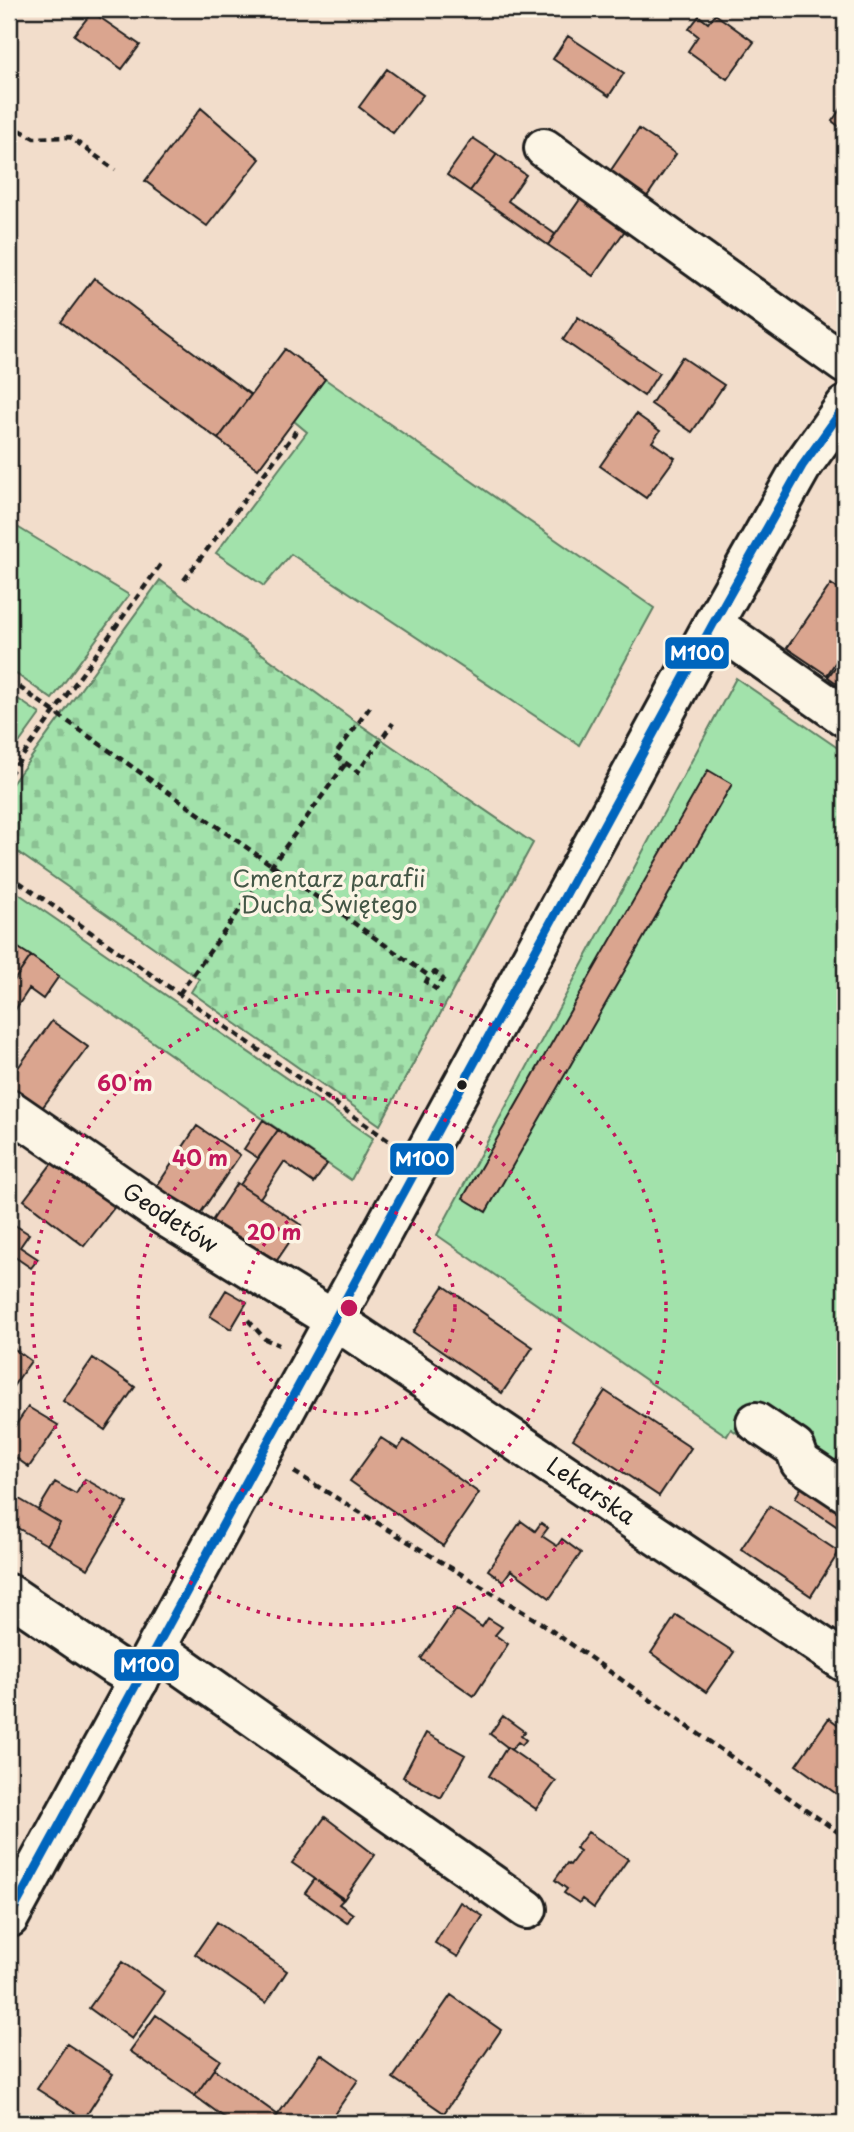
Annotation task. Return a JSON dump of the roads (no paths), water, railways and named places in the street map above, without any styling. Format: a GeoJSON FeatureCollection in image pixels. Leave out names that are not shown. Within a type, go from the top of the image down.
{"type":"FeatureCollection","features":[{"type":"Feature","properties":{"kind":"street"},"geometry":{"type":"LineString","coordinates":[[544,148],[845,364]]}},
{"type":"Feature","properties":{"kind":"street"},"geometry":{"type":"LineString","coordinates":[[9,1918],[713,624],[802,466],[845,405]]}},
{"type":"Feature","properties":{"kind":"street"},"geometry":{"type":"LineString","coordinates":[[713,624],[845,717]]}},
{"type":"Feature","properties":{"kind":"street","name":"Geodetów"},"geometry":{"type":"LineString","coordinates":[[9,1109],[163,1215],[335,1321]]}},
{"type":"Feature","properties":{"kind":"street","name":"Lekarska"},"geometry":{"type":"LineString","coordinates":[[335,1321],[845,1662]]}},
{"type":"Feature","properties":{"kind":"street"},"geometry":{"type":"LineString","coordinates":[[756,1422],[795,1448],[800,1462],[845,1492]]}},
{"type":"Feature","properties":{"kind":"street"},"geometry":{"type":"LineString","coordinates":[[9,1594],[112,1664],[148,1664],[527,1909]]}},
{"type":"Feature","properties":{"kind":"park label","name":"Cmentarz parafii Ducha Świętego"},"geometry":{"type":"Point","coordinates":[329,892]}}]}
